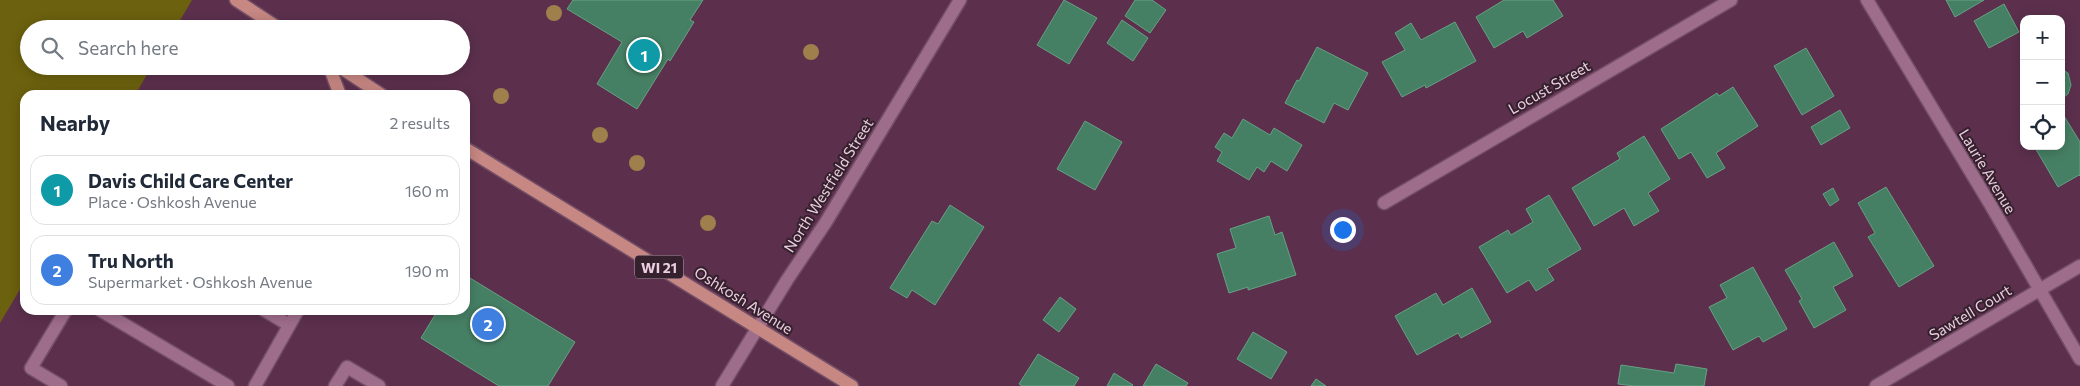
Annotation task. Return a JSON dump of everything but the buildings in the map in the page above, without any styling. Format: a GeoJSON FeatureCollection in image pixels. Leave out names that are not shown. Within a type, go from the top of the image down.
{"type":"FeatureCollection","features":[{"type":"Feature","properties":{"kind":"main road"},"geometry":{"type":"LineString","coordinates":[[236,0],[266,20]]}},
{"type":"Feature","properties":{"kind":"main road"},"geometry":{"type":"LineString","coordinates":[[332,75],[338,90]]}},
{"type":"Feature","properties":{"kind":"main road"},"geometry":{"type":"LineString","coordinates":[[352,75],[374,90]]}},
{"type":"Feature","properties":{"kind":"main road","name":"Oshkosh Avenue"},"geometry":{"type":"LineString","coordinates":[[470,151],[852,386]]}},
{"type":"Feature","properties":{"kind":"street","name":"North Westfield Street"},"geometry":{"type":"LineString","coordinates":[[722,386],[757,327],[826,222],[960,0]]}},
{"type":"Feature","properties":{"kind":"street","name":"Locust Street"},"geometry":{"type":"LineString","coordinates":[[1384,203],[1731,0]]}},
{"type":"Feature","properties":{"kind":"street","name":"Laurie Avenue"},"geometry":{"type":"LineString","coordinates":[[1867,0],[1990,204],[2080,359]]}},
{"type":"Feature","properties":{"kind":"street","name":"Sawtell Court"},"geometry":{"type":"LineString","coordinates":[[1876,386],[2080,266]]}},
{"type":"Feature","properties":{"kind":"street"},"geometry":{"type":"LineString","coordinates":[[61,386],[31,368],[63,315]]}},
{"type":"Feature","properties":{"kind":"street"},"geometry":{"type":"LineString","coordinates":[[108,315],[228,386]]}},
{"type":"Feature","properties":{"kind":"street"},"geometry":{"type":"LineString","coordinates":[[272,315],[289,325]]}},
{"type":"Feature","properties":{"kind":"street"},"geometry":{"type":"LineString","coordinates":[[255,386],[295,315]]}},
{"type":"Feature","properties":{"kind":"street"},"geometry":{"type":"LineString","coordinates":[[335,386],[348,367],[379,386]]}},
{"type":"Feature","properties":{"kind":"shaded area"},"geometry":{"type":"Polygon","coordinates":[[[0,0],[192,0],[180,20],[20,20],[20,75],[147,75],[138,90],[20,90],[20,289],[0,323],[0,0]]]}},
{"type":"Feature","properties":{"kind":"place","name":"Davis Child Care Center"},"geometry":{"type":"Point","coordinates":[644,55]}},
{"type":"Feature","properties":{"kind":"place","name":"Tru North"},"geometry":{"type":"Point","coordinates":[488,324]}}]}
